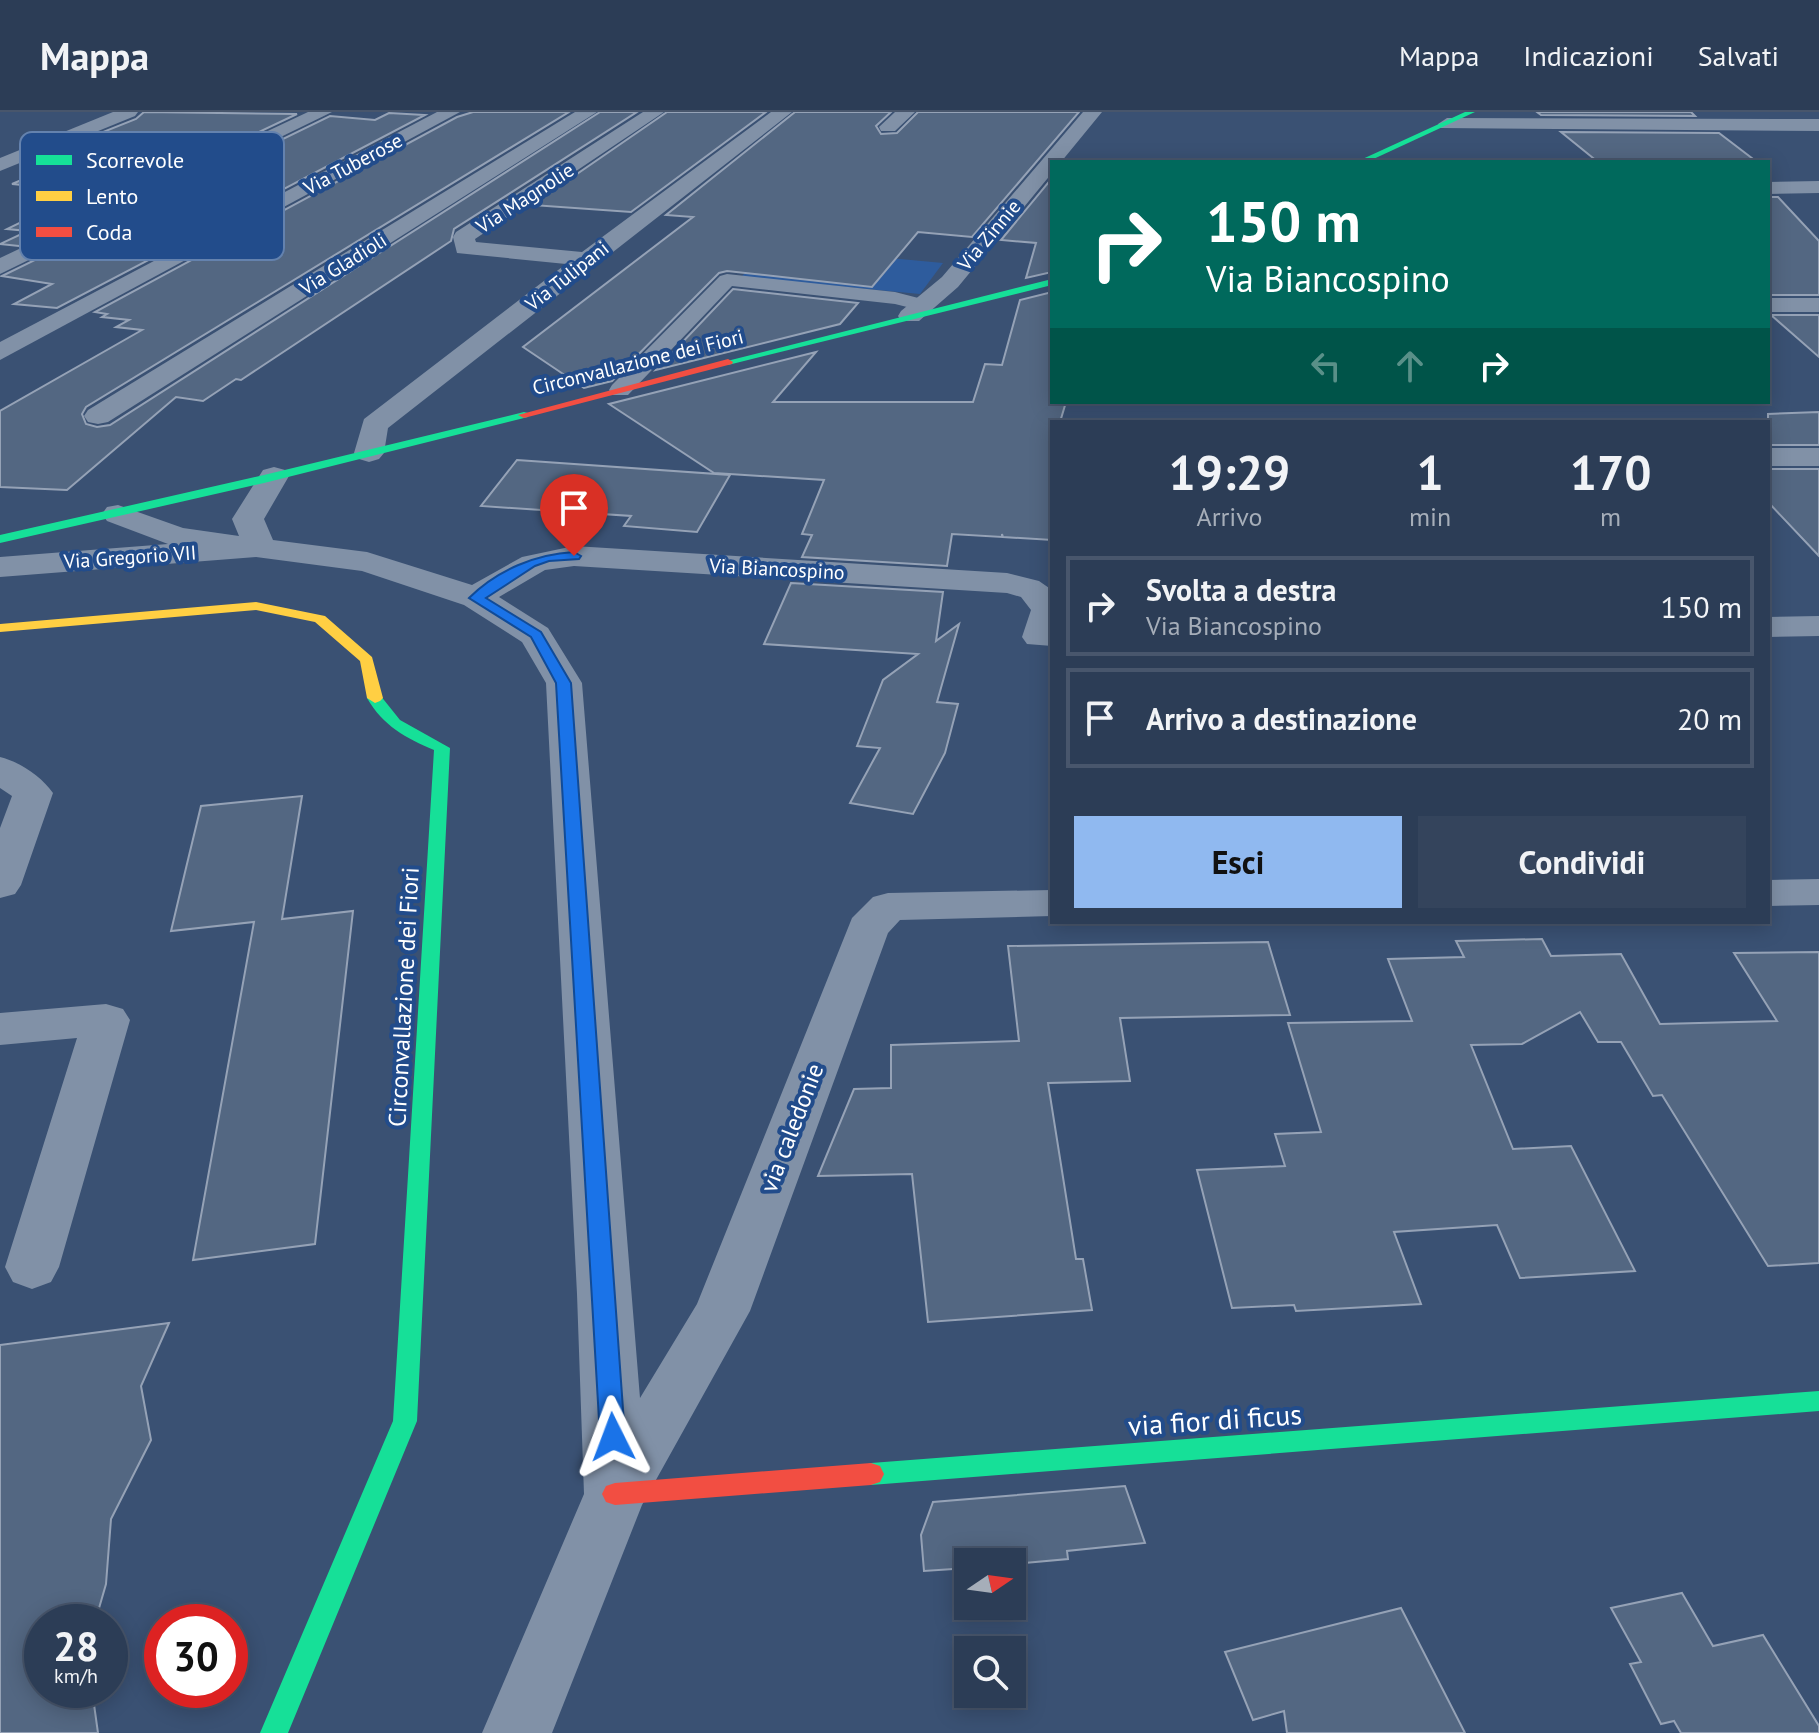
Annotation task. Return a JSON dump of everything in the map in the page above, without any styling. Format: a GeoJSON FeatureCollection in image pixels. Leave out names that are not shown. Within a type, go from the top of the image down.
{"type":"FeatureCollection","features":[{"type":"Feature","properties":{"kind":"street"},"geometry":{"type":"LineString","coordinates":[[80,132],[129,112]]}},
{"type":"Feature","properties":{"kind":"street"},"geometry":{"type":"LineString","coordinates":[[281,132],[323,112]]}},
{"type":"Feature","properties":{"kind":"street","name":"Via Tuberose"},"geometry":{"type":"LineString","coordinates":[[284,201],[451,112]]}},
{"type":"Feature","properties":{"kind":"street","name":"Via Gladioli"},"geometry":{"type":"LineString","coordinates":[[98,416],[588,112]]}},
{"type":"Feature","properties":{"kind":"street","name":"Via Magnolie"},"geometry":{"type":"LineString","coordinates":[[587,259],[465,248],[464,237],[655,112]]}},
{"type":"Feature","properties":{"kind":"street","name":"Via Tulipani"},"geometry":{"type":"LineString","coordinates":[[369,453],[374,425],[783,112]]}},
{"type":"Feature","properties":{"kind":"street"},"geometry":{"type":"LineString","coordinates":[[888,127],[906,112]]}},
{"type":"Feature","properties":{"kind":"street","name":"Via Zinnie"},"geometry":{"type":"LineString","coordinates":[[1053,160],[1093,112]]}},
{"type":"Feature","properties":{"kind":"street"},"geometry":{"type":"LineString","coordinates":[[1365,160],[1471,112]]}},
{"type":"Feature","properties":{"kind":"street"},"geometry":{"type":"LineString","coordinates":[[1447,124],[1819,125]]}},
{"type":"Feature","properties":{"kind":"street"},"geometry":{"type":"LineString","coordinates":[[0,165],[20,157]]}},
{"type":"Feature","properties":{"kind":"street","name":"Via Zinnie"},"geometry":{"type":"LineString","coordinates":[[916,310],[950,282],[1050,163]]}},
{"type":"Feature","properties":{"kind":"street"},"geometry":{"type":"LineString","coordinates":[[1770,188],[1819,187]]}},
{"type":"Feature","properties":{"kind":"street"},"geometry":{"type":"LineString","coordinates":[[0,267],[20,257]]}},
{"type":"Feature","properties":{"kind":"street","name":"Via Tuberose"},"geometry":{"type":"LineString","coordinates":[[0,352],[173,260]]}},
{"type":"Feature","properties":{"kind":"street","name":"Circonvallazione dei Fiori"},"geometry":{"type":"LineString","coordinates":[[0,539],[118,514],[369,453],[620,390],[916,310],[1050,282]]}},
{"type":"Feature","properties":{"kind":"street"},"geometry":{"type":"LineString","coordinates":[[1770,305],[1819,305]]}},
{"type":"Feature","properties":{"kind":"street"},"geometry":{"type":"LineString","coordinates":[[1770,457],[1819,457]]}},
{"type":"Feature","properties":{"kind":"street"},"geometry":{"type":"LineString","coordinates":[[260,547],[248,519],[274,476]]}},
{"type":"Feature","properties":{"kind":"street","name":"Via Gregorio VII"},"geometry":{"type":"LineString","coordinates":[[118,514],[177,537],[367,562],[476,598],[536,635],[564,683],[605,1294],[615,1494]]}},
{"type":"Feature","properties":{"kind":"street","name":"Via Gregorio VII"},"geometry":{"type":"LineString","coordinates":[[0,567],[260,547]]}},
{"type":"Feature","properties":{"kind":"street","name":"Via Biancospino"},"geometry":{"type":"LineString","coordinates":[[476,598],[530,563],[547,557],[574,556],[1007,583],[1030,586],[1043,598],[1048,610],[1046,636]]}},
{"type":"Feature","properties":{"kind":"street","name":"Circonvallazione dei Fiori"},"geometry":{"type":"LineString","coordinates":[[0,628],[256,606],[320,619],[367,660],[371,694],[392,724],[442,748],[405,1421],[274,1733]]}},
{"type":"Feature","properties":{"kind":"street"},"geometry":{"type":"LineString","coordinates":[[1770,627],[1819,626]]}},
{"type":"Feature","properties":{"kind":"street"},"geometry":{"type":"LineString","coordinates":[[0,769],[33,793],[0,885]]}},
{"type":"Feature","properties":{"kind":"street"},"geometry":{"type":"LineString","coordinates":[[1770,893],[1819,892]]}},
{"type":"Feature","properties":{"kind":"street","name":"via caledonie"},"geometry":{"type":"LineString","coordinates":[[517,1733],[615,1494],[722,1311],[868,928],[888,907],[1050,903]]}},
{"type":"Feature","properties":{"kind":"street"},"geometry":{"type":"LineString","coordinates":[[0,1029],[106,1020],[32,1267]]}},
{"type":"Feature","properties":{"kind":"street","name":"via fior di ficus"},"geometry":{"type":"LineString","coordinates":[[615,1494],[1819,1401]]}},
{"type":"Feature","properties":{"kind":"lane"},"geometry":{"type":"LineString","coordinates":[[620,390],[727,280],[895,298],[916,310]]}},
{"type":"Feature","properties":{"kind":"shaded area"},"geometry":{"type":"Polygon","coordinates":[[[772,247],[943,263],[920,294],[741,277],[772,247]]]}},
{"type":"Feature","properties":{"kind":"building"},"geometry":{"type":"Polygon","coordinates":[[[144,112],[297,114],[259,132],[103,132],[136,119],[144,112]]]}},
{"type":"Feature","properties":{"kind":"building"},"geometry":{"type":"Polygon","coordinates":[[[473,112],[569,112],[86,407],[82,414],[86,424],[97,427],[110,425],[600,112],[637,112],[454,229],[451,241],[241,380],[236,379],[203,401],[176,397],[67,490],[0,487],[0,411],[142,330],[116,327],[129,320],[102,317],[107,314],[95,312],[192,260],[284,260],[284,210],[457,117],[473,112]]]}},
{"type":"Feature","properties":{"kind":"building"},"geometry":{"type":"Polygon","coordinates":[[[667,112],[766,112],[631,212],[532,205],[667,112]]]}},
{"type":"Feature","properties":{"kind":"building"},"geometry":{"type":"Polygon","coordinates":[[[795,112],[891,112],[876,126],[881,134],[897,133],[918,112],[1079,112],[972,237],[918,232],[872,287],[727,271],[719,273],[612,381],[584,388],[523,347],[693,217],[666,215],[795,112]]]}},
{"type":"Feature","properties":{"kind":"building"},"geometry":{"type":"Polygon","coordinates":[[[1537,112],[1691,112],[1695,116],[1541,115],[1537,112]]]}},
{"type":"Feature","properties":{"kind":"building"},"geometry":{"type":"Polygon","coordinates":[[[389,113],[425,115],[284,189],[284,138],[330,116],[375,120],[389,113]]]}},
{"type":"Feature","properties":{"kind":"building"},"geometry":{"type":"Polygon","coordinates":[[[1561,132],[1719,133],[1754,160],[1596,160],[1561,132]]]}},
{"type":"Feature","properties":{"kind":"building"},"geometry":{"type":"Polygon","coordinates":[[[1050,180],[1050,272],[1026,278],[1036,243],[1001,240],[1050,180]]]}},
{"type":"Feature","properties":{"kind":"building"},"geometry":{"type":"Polygon","coordinates":[[[1770,197],[1778,197],[1819,241],[1819,295],[1770,295],[1770,197]]]}},
{"type":"Feature","properties":{"kind":"building"},"geometry":{"type":"Polygon","coordinates":[[[20,223],[20,230],[7,229],[20,223]]]}},
{"type":"Feature","properties":{"kind":"building"},"geometry":{"type":"Polygon","coordinates":[[[20,235],[19,246],[0,244],[20,235]]]}},
{"type":"Feature","properties":{"kind":"building"},"geometry":{"type":"Polygon","coordinates":[[[35,260],[149,260],[57,308],[14,304],[52,284],[2,276],[35,260]]]}},
{"type":"Feature","properties":{"kind":"building"},"geometry":{"type":"Polygon","coordinates":[[[733,289],[858,303],[840,324],[656,370],[733,289]]]}},
{"type":"Feature","properties":{"kind":"building"},"geometry":{"type":"Polygon","coordinates":[[[1050,292],[1050,404],[1065,404],[1061,420],[1050,420],[1050,540],[1003,537],[1002,534],[1002,537],[952,534],[947,566],[802,557],[812,535],[802,534],[824,480],[714,473],[609,404],[816,352],[773,402],[973,402],[985,364],[1002,365],[1020,300],[1050,292]]]}},
{"type":"Feature","properties":{"kind":"building"},"geometry":{"type":"Polygon","coordinates":[[[1771,315],[1819,315],[1819,357],[1771,315]]]}},
{"type":"Feature","properties":{"kind":"building"},"geometry":{"type":"Polygon","coordinates":[[[1819,412],[1819,445],[1770,445],[1768,414],[1819,412]]]}},
{"type":"Feature","properties":{"kind":"building"},"geometry":{"type":"Polygon","coordinates":[[[517,460],[730,475],[697,532],[624,526],[631,516],[481,506],[517,460]]]}},
{"type":"Feature","properties":{"kind":"building"},"geometry":{"type":"Polygon","coordinates":[[[1770,469],[1819,469],[1819,556],[1770,504],[1770,469]]]}},
{"type":"Feature","properties":{"kind":"building"},"geometry":{"type":"Polygon","coordinates":[[[791,583],[943,592],[936,641],[959,624],[937,702],[958,704],[945,753],[913,814],[850,803],[880,748],[857,746],[883,680],[918,654],[764,644],[791,583]]]}},
{"type":"Feature","properties":{"kind":"building"},"geometry":{"type":"Polygon","coordinates":[[[302,796],[282,919],[353,911],[315,1244],[193,1260],[254,922],[171,931],[201,806],[302,796]]]}},
{"type":"Feature","properties":{"kind":"building"},"geometry":{"type":"Polygon","coordinates":[[[1542,939],[1551,956],[1621,954],[1660,1024],[1777,1021],[1734,953],[1819,952],[1819,1263],[1768,1266],[1662,1095],[1653,1096],[1621,1042],[1598,1042],[1580,1012],[1522,1044],[1471,1045],[1513,1149],[1571,1146],[1635,1271],[1520,1278],[1497,1225],[1394,1232],[1421,1304],[1296,1311],[1294,1305],[1232,1308],[1197,1170],[1285,1166],[1275,1134],[1321,1132],[1288,1023],[1412,1021],[1388,959],[1464,957],[1456,941],[1542,939]]]}},
{"type":"Feature","properties":{"kind":"building"},"geometry":{"type":"Polygon","coordinates":[[[1268,942],[1290,1015],[1120,1018],[1130,1081],[1048,1083],[1076,1259],[1083,1259],[1092,1310],[928,1322],[912,1174],[818,1176],[854,1089],[891,1088],[891,1045],[1019,1041],[1008,946],[1268,942]]]}},
{"type":"Feature","properties":{"kind":"building"},"geometry":{"type":"Polygon","coordinates":[[[169,1323],[141,1386],[151,1440],[111,1519],[106,1584],[100,1604],[24,1604],[24,1708],[95,1708],[98,1733],[0,1733],[0,1345],[169,1323]]]}},
{"type":"Feature","properties":{"kind":"building"},"geometry":{"type":"Polygon","coordinates":[[[1125,1486],[1145,1543],[1067,1551],[1068,1559],[1026,1563],[1026,1548],[954,1548],[954,1569],[924,1571],[921,1535],[933,1502],[1125,1486]]]}},
{"type":"Feature","properties":{"kind":"building"},"geometry":{"type":"Polygon","coordinates":[[[1682,1593],[1713,1646],[1763,1635],[1819,1726],[1819,1733],[1681,1733],[1674,1721],[1661,1724],[1630,1664],[1641,1662],[1611,1608],[1682,1593]]]}},
{"type":"Feature","properties":{"kind":"building"},"geometry":{"type":"Polygon","coordinates":[[[1401,1608],[1465,1733],[1287,1733],[1284,1711],[1253,1720],[1225,1652],[1401,1608]]]}},
{"type":"Feature","properties":{"kind":"traffic: fast"},"geometry":{"type":"LineString","coordinates":[[1364,160],[1471,112]]}},
{"type":"Feature","properties":{"kind":"traffic: fast"},"geometry":{"type":"LineString","coordinates":[[728,362],[1050,282]]}},
{"type":"Feature","properties":{"kind":"traffic: fast"},"geometry":{"type":"LineString","coordinates":[[0,539],[264,479],[524,415]]}},
{"type":"Feature","properties":{"kind":"traffic: fast"},"geometry":{"type":"LineString","coordinates":[[274,1733],[405,1421],[442,748],[395,723],[375,698]]}},
{"type":"Feature","properties":{"kind":"traffic: fast"},"geometry":{"type":"LineString","coordinates":[[871,1474],[1819,1401]]}},
{"type":"Feature","properties":{"kind":"traffic: slow"},"geometry":{"type":"LineString","coordinates":[[0,628],[256,606],[320,619],[367,660],[375,698]]}},
{"type":"Feature","properties":{"kind":"traffic: jam"},"geometry":{"type":"LineString","coordinates":[[524,415],[728,362]]}},
{"type":"Feature","properties":{"kind":"traffic: jam"},"geometry":{"type":"LineString","coordinates":[[615,1494],[871,1474]]}},
{"type":"Feature","properties":{"kind":"route"},"geometry":{"type":"LineString","coordinates":[[574,556],[547,557],[530,563],[476,598],[536,635],[564,683],[613,1437]]}}]}
